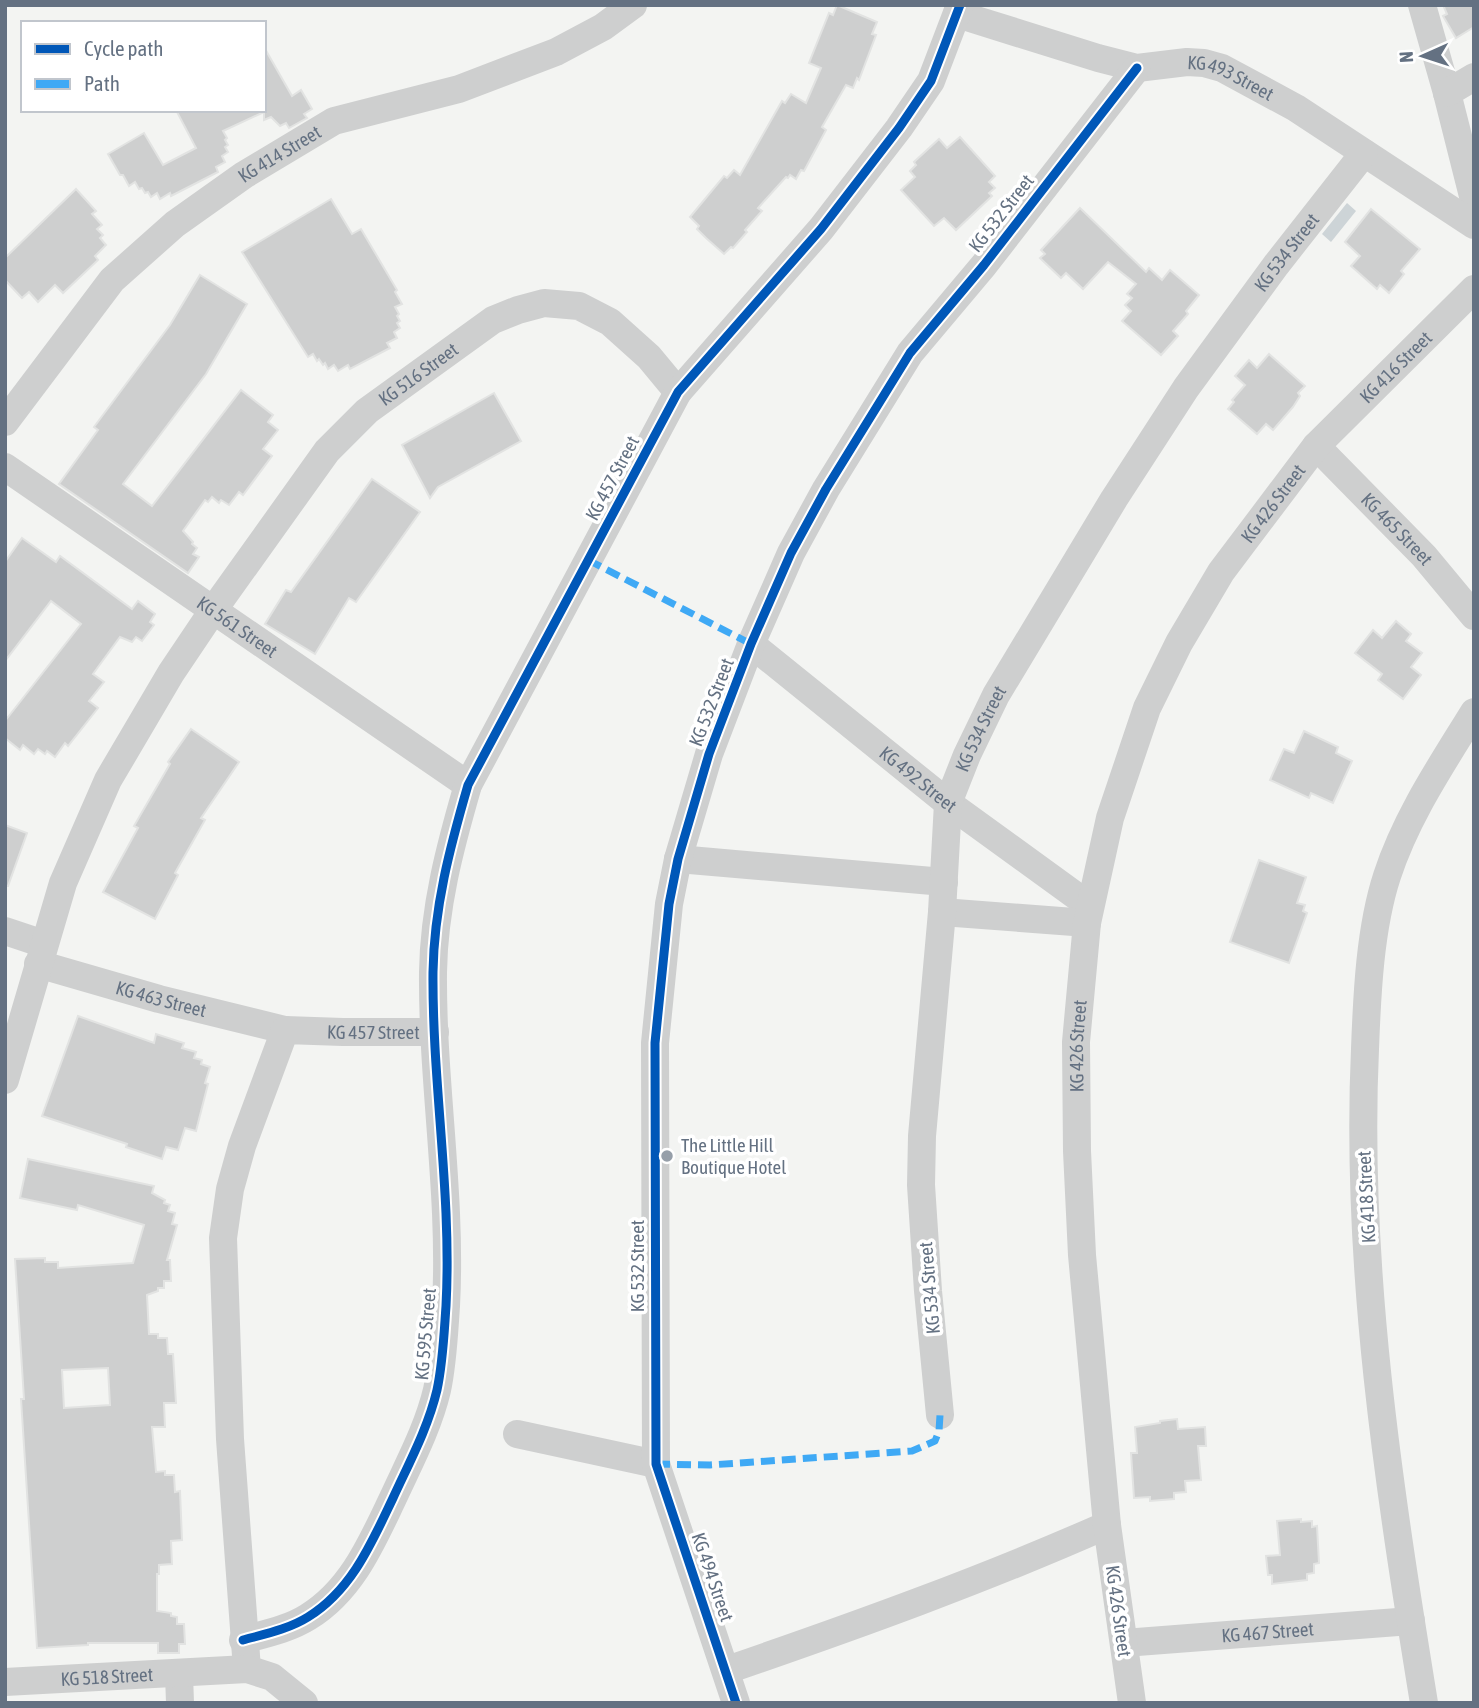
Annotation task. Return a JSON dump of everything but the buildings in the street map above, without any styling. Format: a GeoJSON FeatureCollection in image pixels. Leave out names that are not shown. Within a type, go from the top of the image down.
{"type":"FeatureCollection","features":[{"type":"Feature","properties":{"kind":"street","name":"KG 414 Street"},"geometry":{"type":"LineString","coordinates":[[5,422],[112,280],[175,223],[244,175],[334,121],[459,89],[555,52],[603,27],[633,5]]}},
{"type":"Feature","properties":{"kind":"street"},"geometry":{"type":"LineString","coordinates":[[1422,5],[1474,200]]}},
{"type":"Feature","properties":{"kind":"street","name":"KG 493 Street"},"geometry":{"type":"LineString","coordinates":[[958,10],[1098,58],[1137,68],[1187,62],[1222,68],[1296,108],[1474,225]]}},
{"type":"Feature","properties":{"kind":"street","name":"KG 457 Street"},"geometry":{"type":"LineString","coordinates":[[285,1030],[435,1032],[433,972],[436,911],[447,856],[468,785],[678,392],[821,229],[899,128],[931,81],[958,10]]}},
{"type":"Feature","properties":{"kind":"street","name":"KG 532 Street"},"geometry":{"type":"LineString","coordinates":[[656,1464],[655,1043],[668,917],[678,859],[709,754],[751,644],[791,553],[826,489],[910,353],[984,264],[1137,68]]}},
{"type":"Feature","properties":{"kind":"street"},"geometry":{"type":"LineString","coordinates":[[1447,93],[1474,77]]}},
{"type":"Feature","properties":{"kind":"street","name":"KG 534 Street"},"geometry":{"type":"LineString","coordinates":[[940,1415],[928,1292],[921,1173],[948,803],[967,755],[996,695],[1114,499],[1186,388],[1276,265],[1364,153]]}},
{"type":"Feature","properties":{"kind":"street","name":"KG 416 Street"},"geometry":{"type":"LineString","coordinates":[[1316,446],[1474,289]]}},
{"type":"Feature","properties":{"kind":"street","name":"KG 516 Street"},"geometry":{"type":"LineString","coordinates":[[5,1080],[63,883],[108,780],[171,673],[214,609],[327,451],[366,411],[493,320],[544,303],[579,306],[610,322],[635,343],[678,392]]}},
{"type":"Feature","properties":{"kind":"street","name":"KG 465 Street"},"geometry":{"type":"LineString","coordinates":[[1316,446],[1424,556],[1474,616]]}},
{"type":"Feature","properties":{"kind":"street","name":"KG 426 Street"},"geometry":{"type":"LineString","coordinates":[[1132,1703],[1107,1525],[1082,1255],[1076,1042],[1088,914],[1110,818],[1147,708],[1179,643],[1220,572],[1316,446]]}},
{"type":"Feature","properties":{"kind":"street","name":"KG 561 Street"},"geometry":{"type":"LineString","coordinates":[[5,467],[468,785]]}},
{"type":"Feature","properties":{"kind":"street","name":"KG 492 Street"},"geometry":{"type":"LineString","coordinates":[[751,644],[1088,914]]}},
{"type":"Feature","properties":{"kind":"street","name":"KG 418 Street"},"geometry":{"type":"LineString","coordinates":[[1424,1703],[1385,1445],[1370,1275],[1363,1154],[1366,1024],[1375,933],[1387,876],[1411,818],[1474,712]]}},
{"type":"Feature","properties":{"kind":"street"},"geometry":{"type":"LineString","coordinates":[[678,859],[944,882]]}},
{"type":"Feature","properties":{"kind":"street"},"geometry":{"type":"LineString","coordinates":[[942,912],[1088,914]]}},
{"type":"Feature","properties":{"kind":"street","name":"KG 463 Street"},"geometry":{"type":"LineString","coordinates":[[5,931],[41,954],[159,999],[285,1030]]}},
{"type":"Feature","properties":{"kind":"street"},"geometry":{"type":"LineString","coordinates":[[285,1030],[242,1146],[230,1189],[223,1238],[230,1439],[247,1669],[272,1677],[304,1703]]}},
{"type":"Feature","properties":{"kind":"street","name":"KG 595 Street"},"geometry":{"type":"LineString","coordinates":[[243,1640],[284,1629],[308,1617],[328,1602],[354,1573],[370,1548],[428,1419],[437,1391],[443,1355],[448,1268],[435,1032]]}},
{"type":"Feature","properties":{"kind":"street"},"geometry":{"type":"LineString","coordinates":[[517,1434],[656,1464]]}},
{"type":"Feature","properties":{"kind":"street","name":"KG 494 Street"},"geometry":{"type":"LineString","coordinates":[[656,1464],[737,1703]]}},
{"type":"Feature","properties":{"kind":"street"},"geometry":{"type":"LineString","coordinates":[[727,1670],[879,1618],[1033,1558],[1107,1525]]}},
{"type":"Feature","properties":{"kind":"street","name":"KG 467 Street"},"geometry":{"type":"LineString","coordinates":[[1124,1643],[1410,1621]]}},
{"type":"Feature","properties":{"kind":"street","name":"KG 518 Street"},"geometry":{"type":"LineString","coordinates":[[5,1682],[247,1669]]}},
{"type":"Feature","properties":{"kind":"street"},"geometry":{"type":"LineString","coordinates":[[179,1674],[180,1703]]}},
{"type":"Feature","properties":{"kind":"shaded area"},"geometry":{"type":"Polygon","coordinates":[[[1347,203],[1356,211],[1331,242],[1322,234],[1347,203]]]}},
{"type":"Feature","properties":{"kind":"marked path"},"geometry":{"type":"LineString","coordinates":[[588,560],[751,644]]}},
{"type":"Feature","properties":{"kind":"marked path"},"geometry":{"type":"LineString","coordinates":[[656,1464],[710,1465],[912,1451],[935,1441],[940,1415]]}},
{"type":"Feature","properties":{"kind":"cycle path"},"geometry":{"type":"LineString","coordinates":[[243,1640],[285,1628],[308,1617],[323,1606],[349,1579],[368,1548],[412,1458],[429,1418],[437,1390],[444,1338],[447,1264],[435,1056],[434,948],[444,877],[468,785],[678,392],[821,229],[899,128],[931,81],[960,5]]}},
{"type":"Feature","properties":{"kind":"cycle path"},"geometry":{"type":"LineString","coordinates":[[736,1703],[656,1464],[655,1043],[669,904],[678,859],[709,754],[751,644],[791,553],[826,489],[910,353],[984,265],[1137,68]]}},
{"type":"Feature","properties":{"kind":"place","name":"The Little Hill Boutique Hotel"},"geometry":{"type":"Point","coordinates":[667,1156]}}]}
